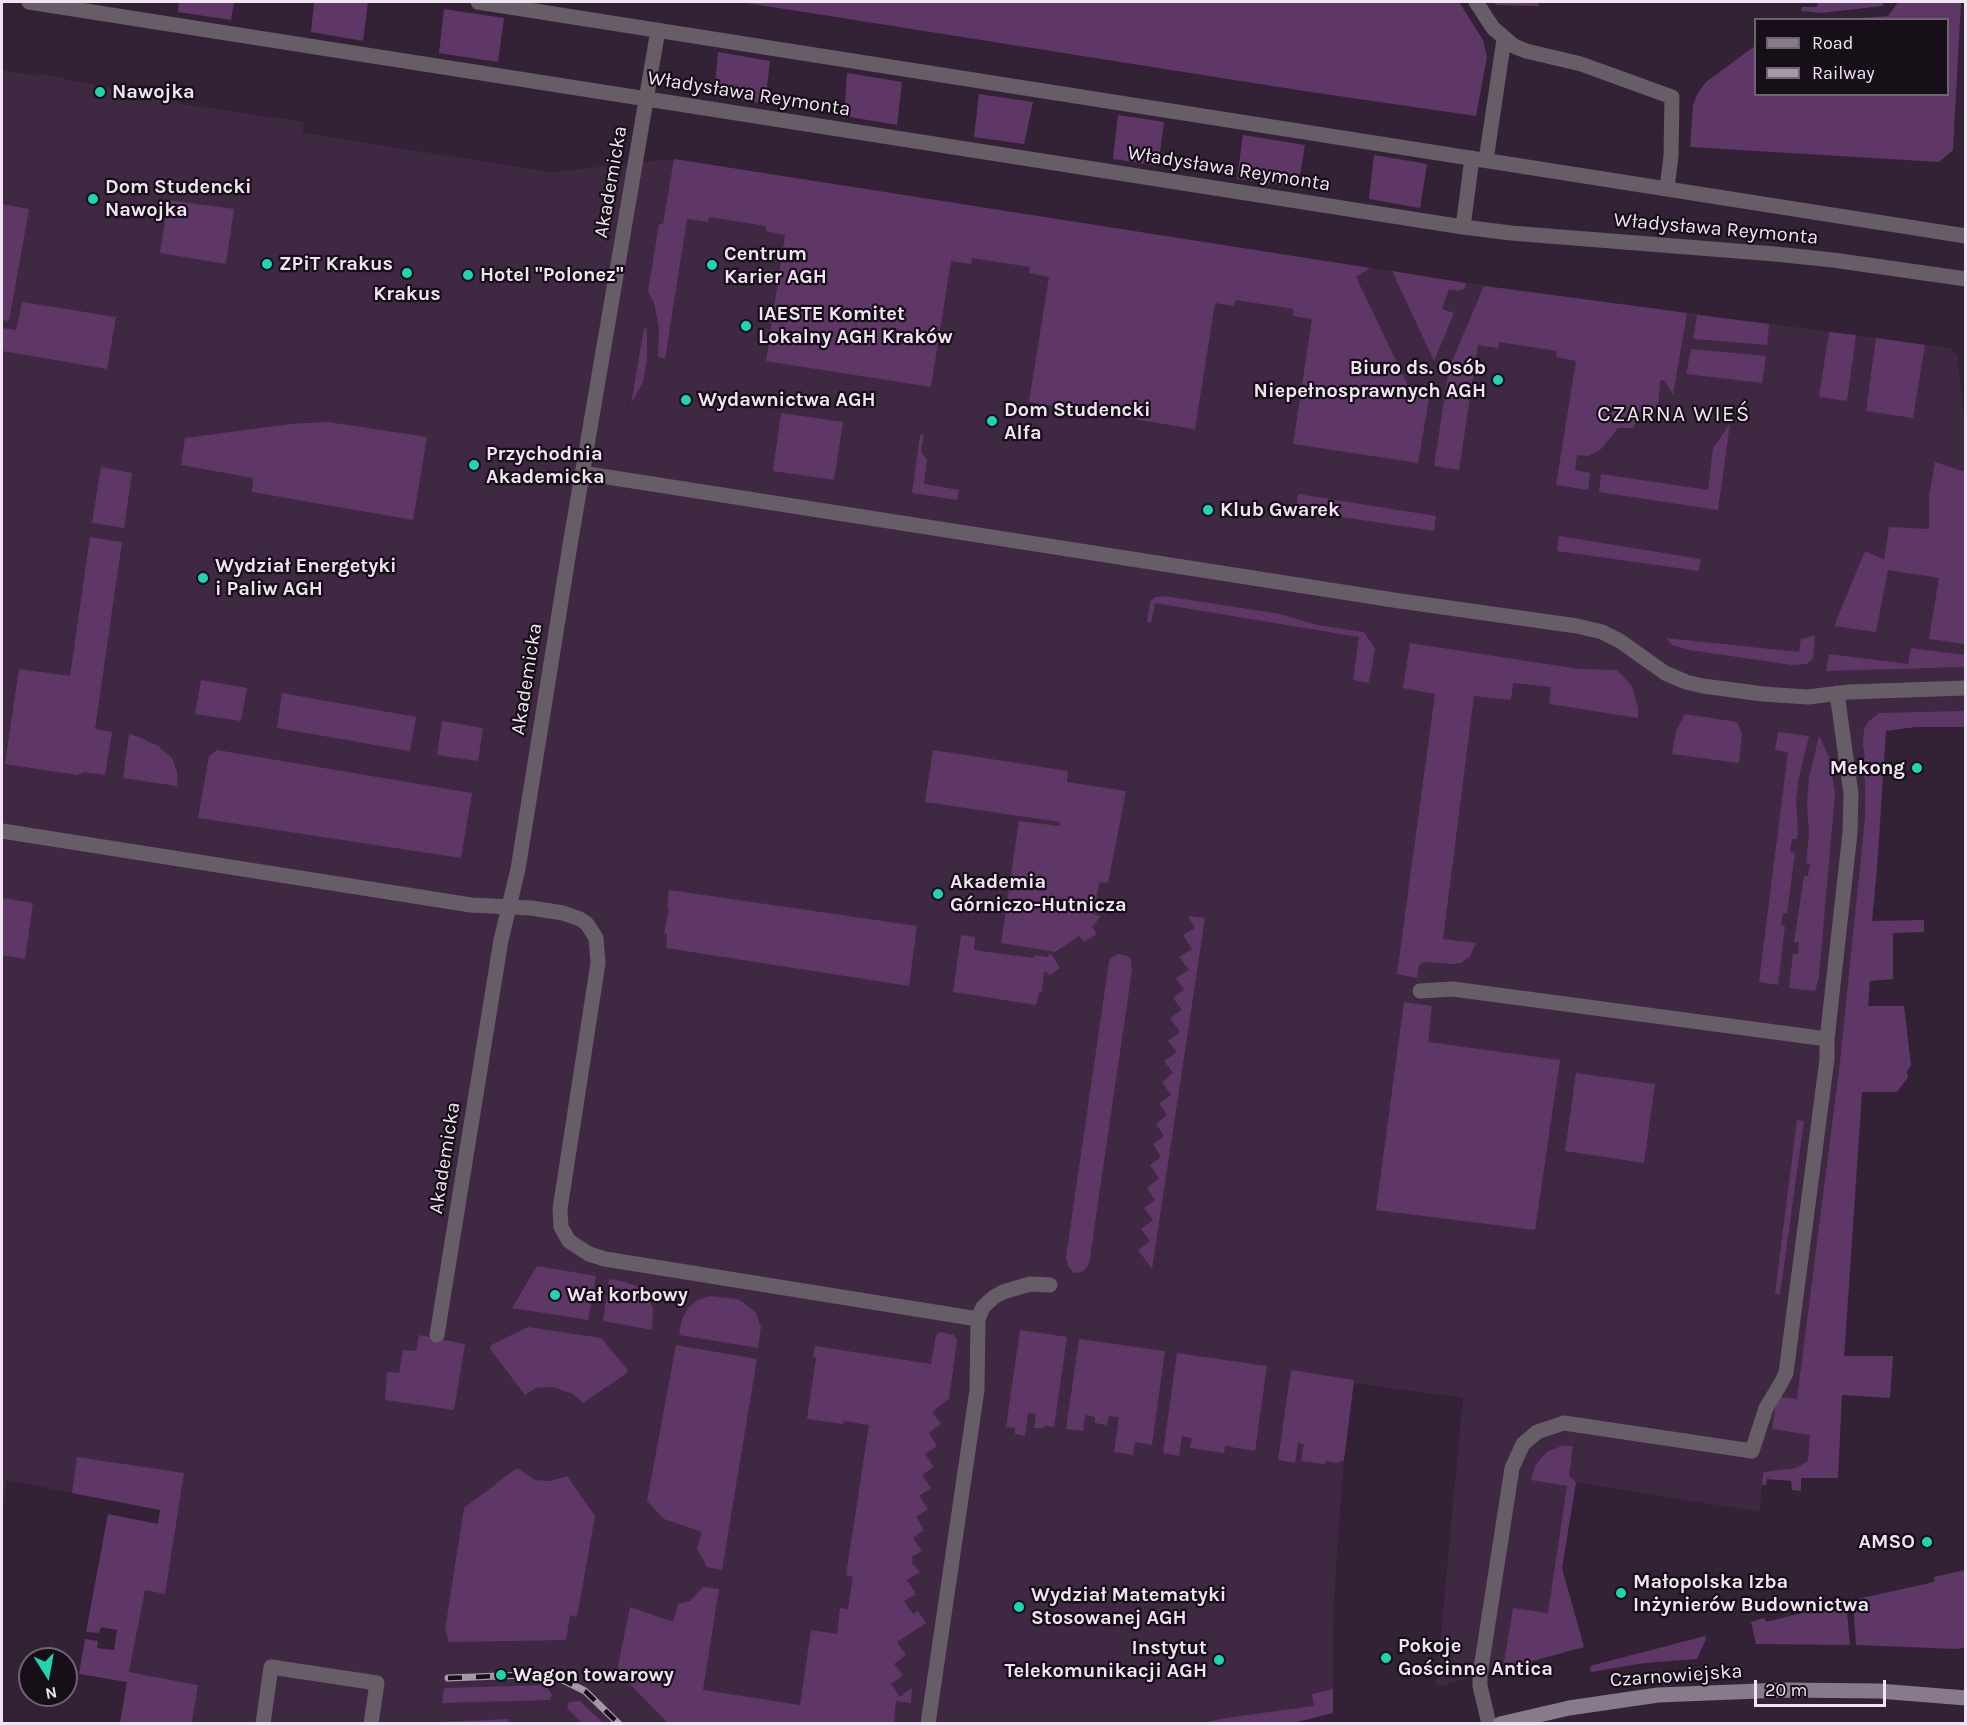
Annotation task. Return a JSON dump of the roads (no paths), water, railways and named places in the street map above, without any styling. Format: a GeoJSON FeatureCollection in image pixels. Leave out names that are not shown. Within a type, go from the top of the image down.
{"type":"FeatureCollection","features":[{"type":"Feature","properties":{"kind":"main road","name":"Czarnowiejska"},"geometry":{"type":"LineString","coordinates":[[1500,1724],[1608,1701],[1668,1695],[1820,1690],[1879,1691],[1965,1698]]}},
{"type":"Feature","properties":{"kind":"street","name":"Władysława Reymonta"},"geometry":{"type":"LineString","coordinates":[[29,2],[1463,227],[1833,260],[1965,279]]}},
{"type":"Feature","properties":{"kind":"street","name":"Władysława Reymonta"},"geometry":{"type":"LineString","coordinates":[[478,2],[1965,236]]}},
{"type":"Feature","properties":{"kind":"street"},"geometry":{"type":"LineString","coordinates":[[1476,2],[1493,28],[1504,39],[1526,51],[1581,64],[1672,97],[1671,156],[1667,188]]}},
{"type":"Feature","properties":{"kind":"street","name":"Akademicka"},"geometry":{"type":"LineString","coordinates":[[437,1335],[501,940],[518,868],[582,472],[658,30]]}},
{"type":"Feature","properties":{"kind":"street"},"geometry":{"type":"LineString","coordinates":[[1463,227],[1504,39]]}},
{"type":"Feature","properties":{"kind":"street"},"geometry":{"type":"LineString","coordinates":[[582,472],[1447,608],[1577,626],[1602,632],[1620,641],[1656,668],[1686,682],[1808,698],[1837,693],[1965,688]]}},
{"type":"Feature","properties":{"kind":"street"},"geometry":{"type":"LineString","coordinates":[[1489,1724],[1480,1686],[1480,1675],[1512,1468],[1522,1444],[1537,1432],[1564,1423],[1752,1451],[1766,1408],[1786,1373],[1827,1059],[1827,1039],[1851,809],[1849,775],[1837,693]]}},
{"type":"Feature","properties":{"kind":"street"},"geometry":{"type":"LineString","coordinates":[[2,831],[471,905],[531,908],[572,915],[587,924],[596,938],[598,963],[560,1209],[561,1227],[573,1245],[589,1254],[605,1259],[978,1319]]}},
{"type":"Feature","properties":{"kind":"street"},"geometry":{"type":"LineString","coordinates":[[1420,991],[1453,989],[1827,1039]]}},
{"type":"Feature","properties":{"kind":"street"},"geometry":{"type":"LineString","coordinates":[[928,1724],[977,1390],[978,1319],[983,1307],[1003,1292],[1030,1284],[1050,1285]]}},
{"type":"Feature","properties":{"kind":"street"},"geometry":{"type":"LineString","coordinates":[[263,1724],[271,1667],[377,1683],[371,1724]]}},
{"type":"Feature","properties":{"kind":"railway"},"geometry":{"type":"LineString","coordinates":[[448,1678],[549,1676],[585,1691],[619,1724]]}},
{"type":"Feature","properties":{"kind":"place","name":"Nawojka"},"geometry":{"type":"Point","coordinates":[100,92]}},
{"type":"Feature","properties":{"kind":"place","name":"Dom Studencki Nawojka"},"geometry":{"type":"Point","coordinates":[93,199]}},
{"type":"Feature","properties":{"kind":"place","name":"ZPiT Krakus"},"geometry":{"type":"Point","coordinates":[267,264]}},
{"type":"Feature","properties":{"kind":"place","name":"Centrum Karier AGH"},"geometry":{"type":"Point","coordinates":[712,265]}},
{"type":"Feature","properties":{"kind":"place","name":"Krakus"},"geometry":{"type":"Point","coordinates":[407,273]}},
{"type":"Feature","properties":{"kind":"place","name":"Hotel \"Polonez\""},"geometry":{"type":"Point","coordinates":[468,275]}},
{"type":"Feature","properties":{"kind":"place","name":"IAESTE Komitet Lokalny AGH Kraków"},"geometry":{"type":"Point","coordinates":[746,326]}},
{"type":"Feature","properties":{"kind":"place","name":"Biuro ds. Osób Niepełnosprawnych AGH"},"geometry":{"type":"Point","coordinates":[1498,380]}},
{"type":"Feature","properties":{"kind":"place","name":"Wydawnictwa AGH"},"geometry":{"type":"Point","coordinates":[686,400]}},
{"type":"Feature","properties":{"kind":"place","name":"Dom Studencki Alfa"},"geometry":{"type":"Point","coordinates":[992,421]}},
{"type":"Feature","properties":{"kind":"place","name":"Przychodnia Akademicka"},"geometry":{"type":"Point","coordinates":[474,465]}},
{"type":"Feature","properties":{"kind":"place","name":"Klub Gwarek"},"geometry":{"type":"Point","coordinates":[1208,510]}},
{"type":"Feature","properties":{"kind":"place","name":"Wydział Energetyki i Paliw AGH"},"geometry":{"type":"Point","coordinates":[203,578]}},
{"type":"Feature","properties":{"kind":"place","name":"Mekong"},"geometry":{"type":"Point","coordinates":[1917,768]}},
{"type":"Feature","properties":{"kind":"place","name":"Akademia Górniczo-Hutnicza"},"geometry":{"type":"Point","coordinates":[938,894]}},
{"type":"Feature","properties":{"kind":"place","name":"Wał korbowy"},"geometry":{"type":"Point","coordinates":[555,1295]}},
{"type":"Feature","properties":{"kind":"place","name":"AMSO"},"geometry":{"type":"Point","coordinates":[1927,1542]}},
{"type":"Feature","properties":{"kind":"place","name":"Małopolska Izba Inżynierów Budownictwa"},"geometry":{"type":"Point","coordinates":[1621,1593]}},
{"type":"Feature","properties":{"kind":"place","name":"Wydział Matematyki Stosowanej AGH"},"geometry":{"type":"Point","coordinates":[1019,1607]}},
{"type":"Feature","properties":{"kind":"place","name":"Pokoje Gościnne Antica"},"geometry":{"type":"Point","coordinates":[1386,1658]}},
{"type":"Feature","properties":{"kind":"place","name":"Instytut Telekomunikacji AGH"},"geometry":{"type":"Point","coordinates":[1219,1660]}},
{"type":"Feature","properties":{"kind":"place","name":"Wagon towarowy"},"geometry":{"type":"Point","coordinates":[501,1675]}},
{"type":"Feature","properties":{"kind":"district","name":"CZARNA WIEŚ"},"geometry":{"type":"Point","coordinates":[1674,415]}}]}
